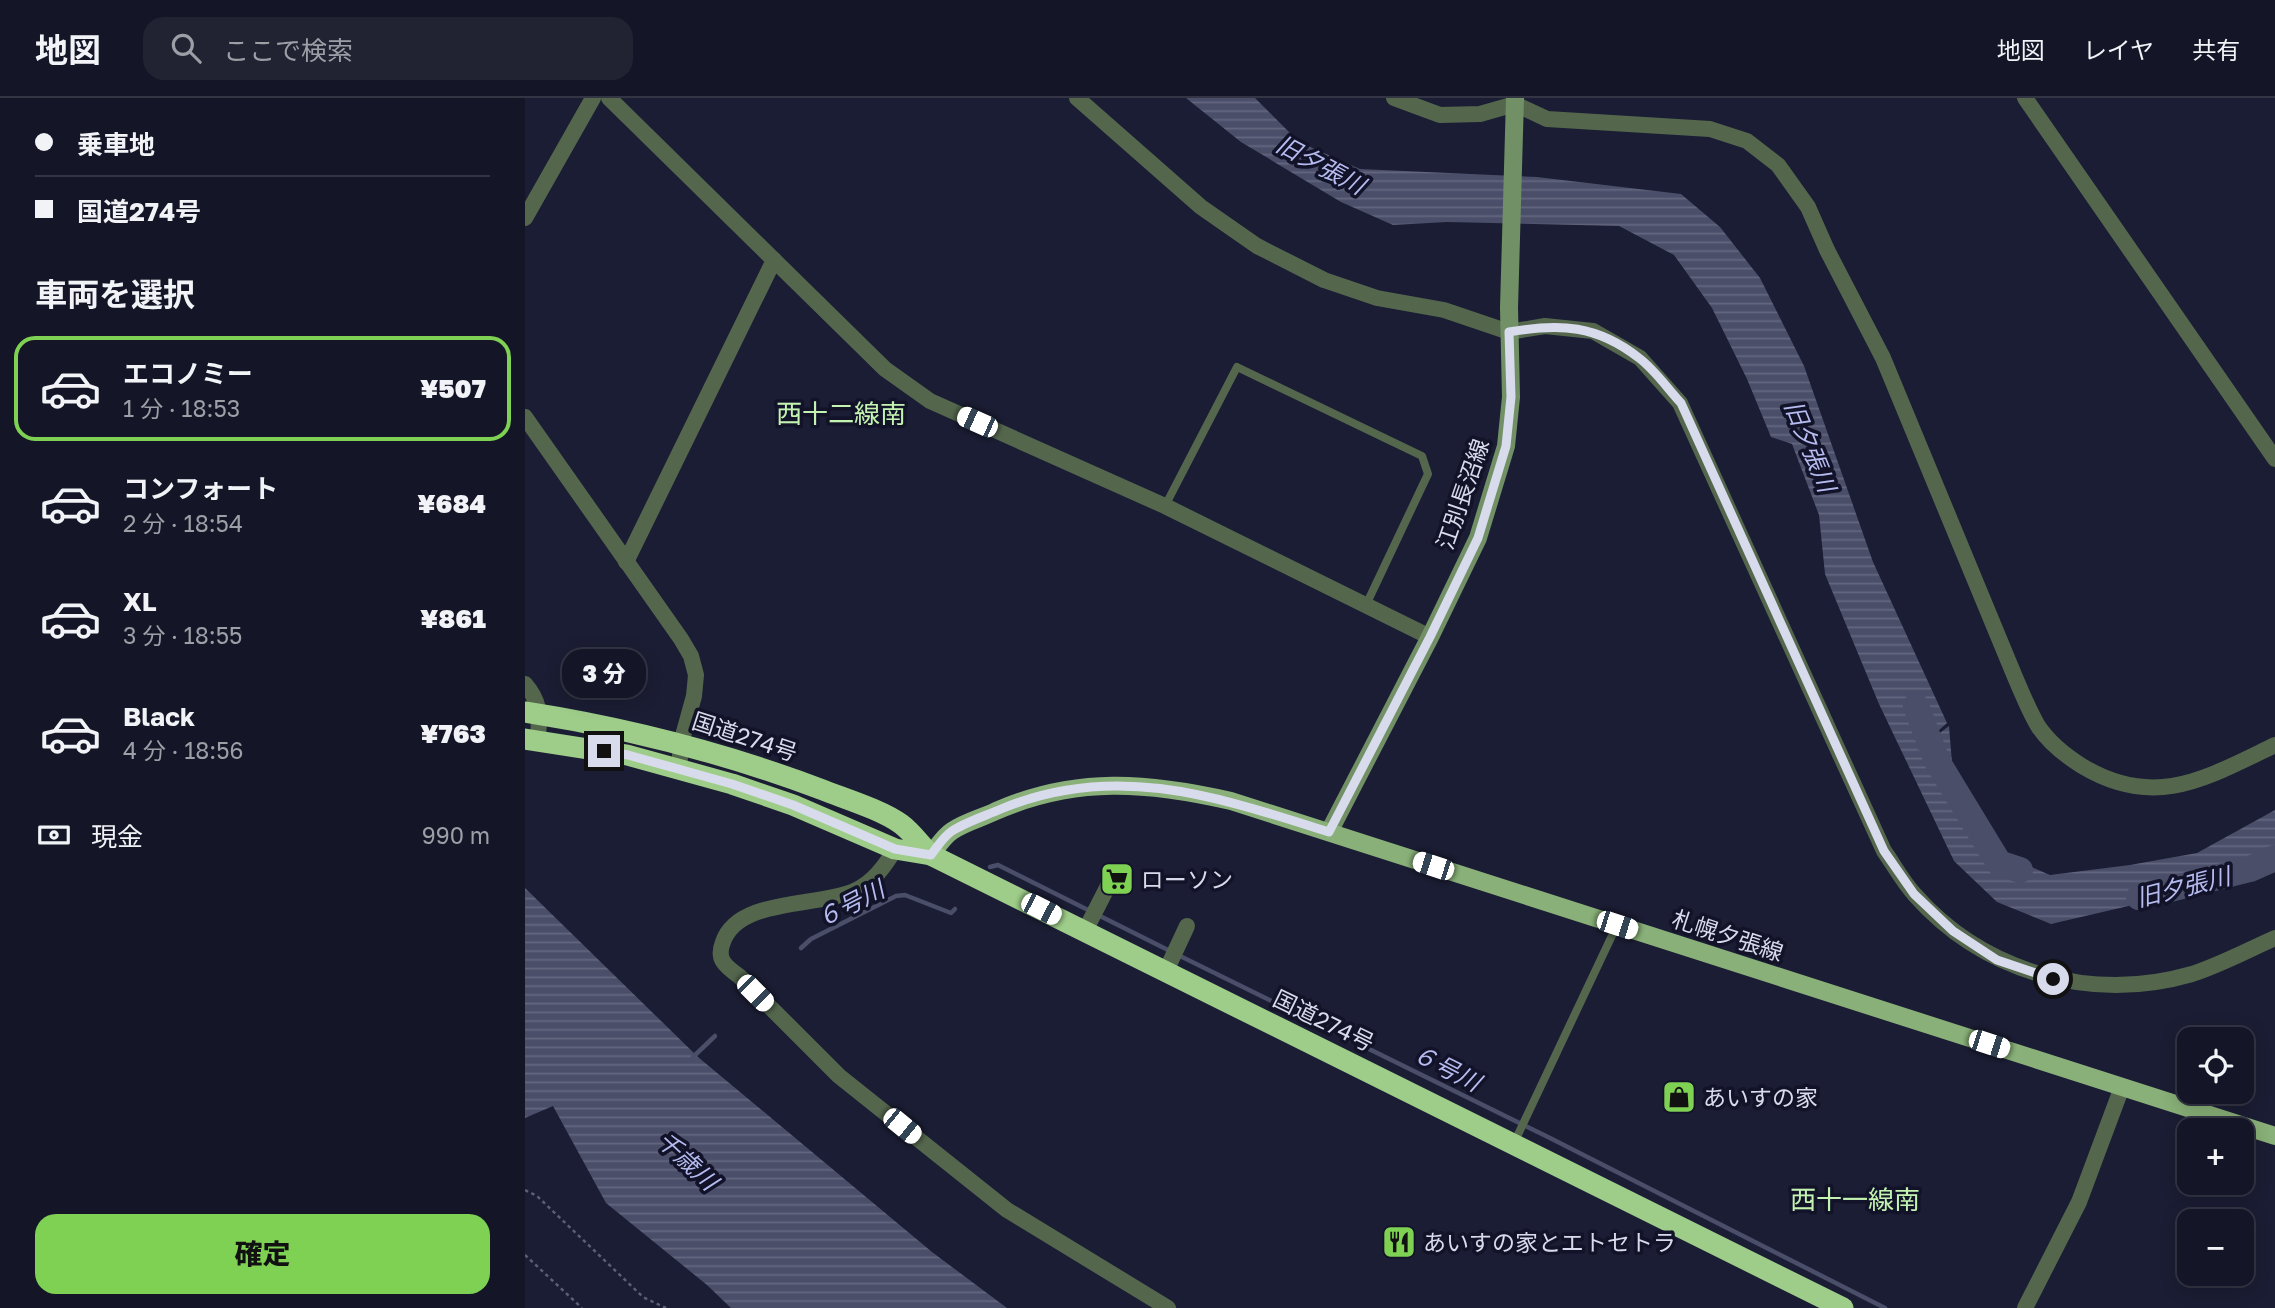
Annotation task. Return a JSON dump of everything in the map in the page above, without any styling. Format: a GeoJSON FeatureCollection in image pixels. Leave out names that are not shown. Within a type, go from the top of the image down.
{"type":"FeatureCollection","features":[{"type":"Feature","properties":{"kind":"highway","name":"国道274号"},"geometry":{"type":"LineString","coordinates":[[532,713],[630,730],[681,743],[796,780],[855,802],[901,824],[931,855]]}},
{"type":"Feature","properties":{"kind":"highway","name":"国道274号"},"geometry":{"type":"LineString","coordinates":[[531,740],[628,755],[732,784],[793,805],[895,849],[931,855],[1168,966],[1516,1139],[1843,1308]]}},
{"type":"Feature","properties":{"kind":"main road","name":"江別長沼線"},"geometry":{"type":"LineString","coordinates":[[1329,832],[1478,538],[1506,446],[1511,397],[1509,309],[1515,101]]}},
{"type":"Feature","properties":{"kind":"main road","name":"札幌夕張線"},"geometry":{"type":"LineString","coordinates":[[931,855],[950,832],[1024,800],[1071,788],[1106,785],[1195,793],[1231,801],[1329,832],[2275,1136]]}},
{"type":"Feature","properties":{"kind":"street"},"geometry":{"type":"LineString","coordinates":[[525,218],[593,98]]}},
{"type":"Feature","properties":{"kind":"street"},"geometry":{"type":"LineString","coordinates":[[609,98],[885,369],[930,401],[1165,506],[1430,637]]}},
{"type":"Feature","properties":{"kind":"street"},"geometry":{"type":"LineString","coordinates":[[1077,98],[1201,207],[1257,246],[1324,280],[1377,298],[1444,310],[1509,332],[1545,326],[1593,331],[1640,358],[1681,403],[1884,851],[1914,894],[1953,931],[1997,960],[2053,979],[2098,986],[2144,983],[2192,973],[2275,938]]}},
{"type":"Feature","properties":{"kind":"street"},"geometry":{"type":"LineString","coordinates":[[1394,98],[1440,115],[1480,114],[1515,101],[1547,119],[1710,129],[1747,141],[1778,165],[1808,207],[1883,358],[2015,677],[2038,726],[2048,738],[2076,762],[2101,777],[2142,789],[2177,786],[2223,771],[2275,745]]}},
{"type":"Feature","properties":{"kind":"street"},"geometry":{"type":"LineString","coordinates":[[2025,98],[2275,459]]}},
{"type":"Feature","properties":{"kind":"street"},"geometry":{"type":"LineString","coordinates":[[626,562],[774,260]]}},
{"type":"Feature","properties":{"kind":"street"},"geometry":{"type":"LineString","coordinates":[[525,417],[691,656],[697,675],[681,743],[679,769]]}},
{"type":"Feature","properties":{"kind":"street"},"geometry":{"type":"LineString","coordinates":[[525,684],[534,695],[531,740]]}},
{"type":"Feature","properties":{"kind":"street"},"geometry":{"type":"LineString","coordinates":[[895,849],[882,871],[857,890],[764,909],[737,922],[723,939],[721,960],[839,1076],[1007,1210],[1168,1308]]}},
{"type":"Feature","properties":{"kind":"street"},"geometry":{"type":"LineString","coordinates":[[1088,927],[1108,886]]}},
{"type":"Feature","properties":{"kind":"street"},"geometry":{"type":"LineString","coordinates":[[1168,966],[1187,926]]}},
{"type":"Feature","properties":{"kind":"street"},"geometry":{"type":"LineString","coordinates":[[2025,1308],[2079,1202],[2122,1087]]}},
{"type":"Feature","properties":{"kind":"lane"},"geometry":{"type":"LineString","coordinates":[[1165,506],[1237,367],[1422,456],[1428,474],[1366,605]]}},
{"type":"Feature","properties":{"kind":"lane"},"geometry":{"type":"LineString","coordinates":[[1516,1139],[1617,925]]}},
{"type":"Feature","properties":{"kind":"path"},"geometry":{"type":"LineString","coordinates":[[525,1190],[537,1196],[643,1297],[666,1308]]}},
{"type":"Feature","properties":{"kind":"path"},"geometry":{"type":"LineString","coordinates":[[525,1255],[582,1308]]}},
{"type":"Feature","properties":{"kind":"water"},"geometry":{"type":"Polygon","coordinates":[[[1186,98],[1255,98],[1299,142],[1360,169],[1537,177],[1681,194],[1720,227],[1760,278],[1804,366],[1873,562],[1947,723],[1916,751],[1949,726],[1956,811],[1977,844],[2050,875],[2197,853],[2275,810],[2275,847],[2137,904],[2051,924],[1997,902],[1954,861],[1879,704],[1825,574],[1819,515],[1792,444],[1771,437],[1747,379],[1712,308],[1674,255],[1619,226],[1447,222],[1393,225],[1341,202],[1241,142],[1186,98]]]}},
{"type":"Feature","properties":{"kind":"water","name":"千歳川"},"geometry":{"type":"Polygon","coordinates":[[[525,888],[698,1057],[932,1252],[1007,1308],[731,1308],[707,1285],[606,1203],[553,1106],[525,1118],[525,888]]]}},
{"type":"Feature","properties":{"kind":"waterway","name":"旧夕張川"},"geometry":{"type":"LineString","coordinates":[[1916,706],[1937,761],[1999,863],[2020,870]]}},
{"type":"Feature","properties":{"kind":"waterway","name":"旧夕張川"},"geometry":{"type":"LineString","coordinates":[[2139,897],[2250,869],[2275,858]]}},
{"type":"Feature","properties":{"kind":"waterway","name":"６号川"},"geometry":{"type":"LineString","coordinates":[[990,867],[998,865],[1170,951]]}},
{"type":"Feature","properties":{"kind":"waterway","name":"６号川"},"geometry":{"type":"LineString","coordinates":[[801,948],[811,939],[896,896],[905,895],[951,913],[955,909]]}},
{"type":"Feature","properties":{"kind":"waterway","name":"６号川"},"geometry":{"type":"LineString","coordinates":[[1178,955],[1548,1137],[1885,1308]]}},
{"type":"Feature","properties":{"kind":"waterway","name":"６号川"},"geometry":{"type":"LineString","coordinates":[[693,1057],[715,1036]]}},
{"type":"Feature","properties":{"kind":"place","name":"ローソン"},"geometry":{"type":"Point","coordinates":[1117,879]}},
{"type":"Feature","properties":{"kind":"place","name":"あいすの家"},"geometry":{"type":"Point","coordinates":[1679,1097]}},
{"type":"Feature","properties":{"kind":"place","name":"あいすの家とエトセトラ"},"geometry":{"type":"Point","coordinates":[1399,1242]}},
{"type":"Feature","properties":{"kind":"district","name":"西十二線南"},"geometry":{"type":"Point","coordinates":[841,413]}},
{"type":"Feature","properties":{"kind":"district","name":"西十一線南"},"geometry":{"type":"Point","coordinates":[1855,1199]}},
{"type":"Feature","properties":{"kind":"route"},"geometry":{"type":"LineString","coordinates":[[604,751],[628,755],[732,784],[793,805],[895,849],[931,855],[950,832],[1034,796],[1071,788],[1106,785],[1195,793],[1231,801],[1329,832],[1478,538],[1506,446],[1511,397],[1509,332],[1545,326],[1593,331],[1640,358],[1681,403],[1884,851],[1914,894],[1953,931],[1997,960],[2053,979]]}}]}
